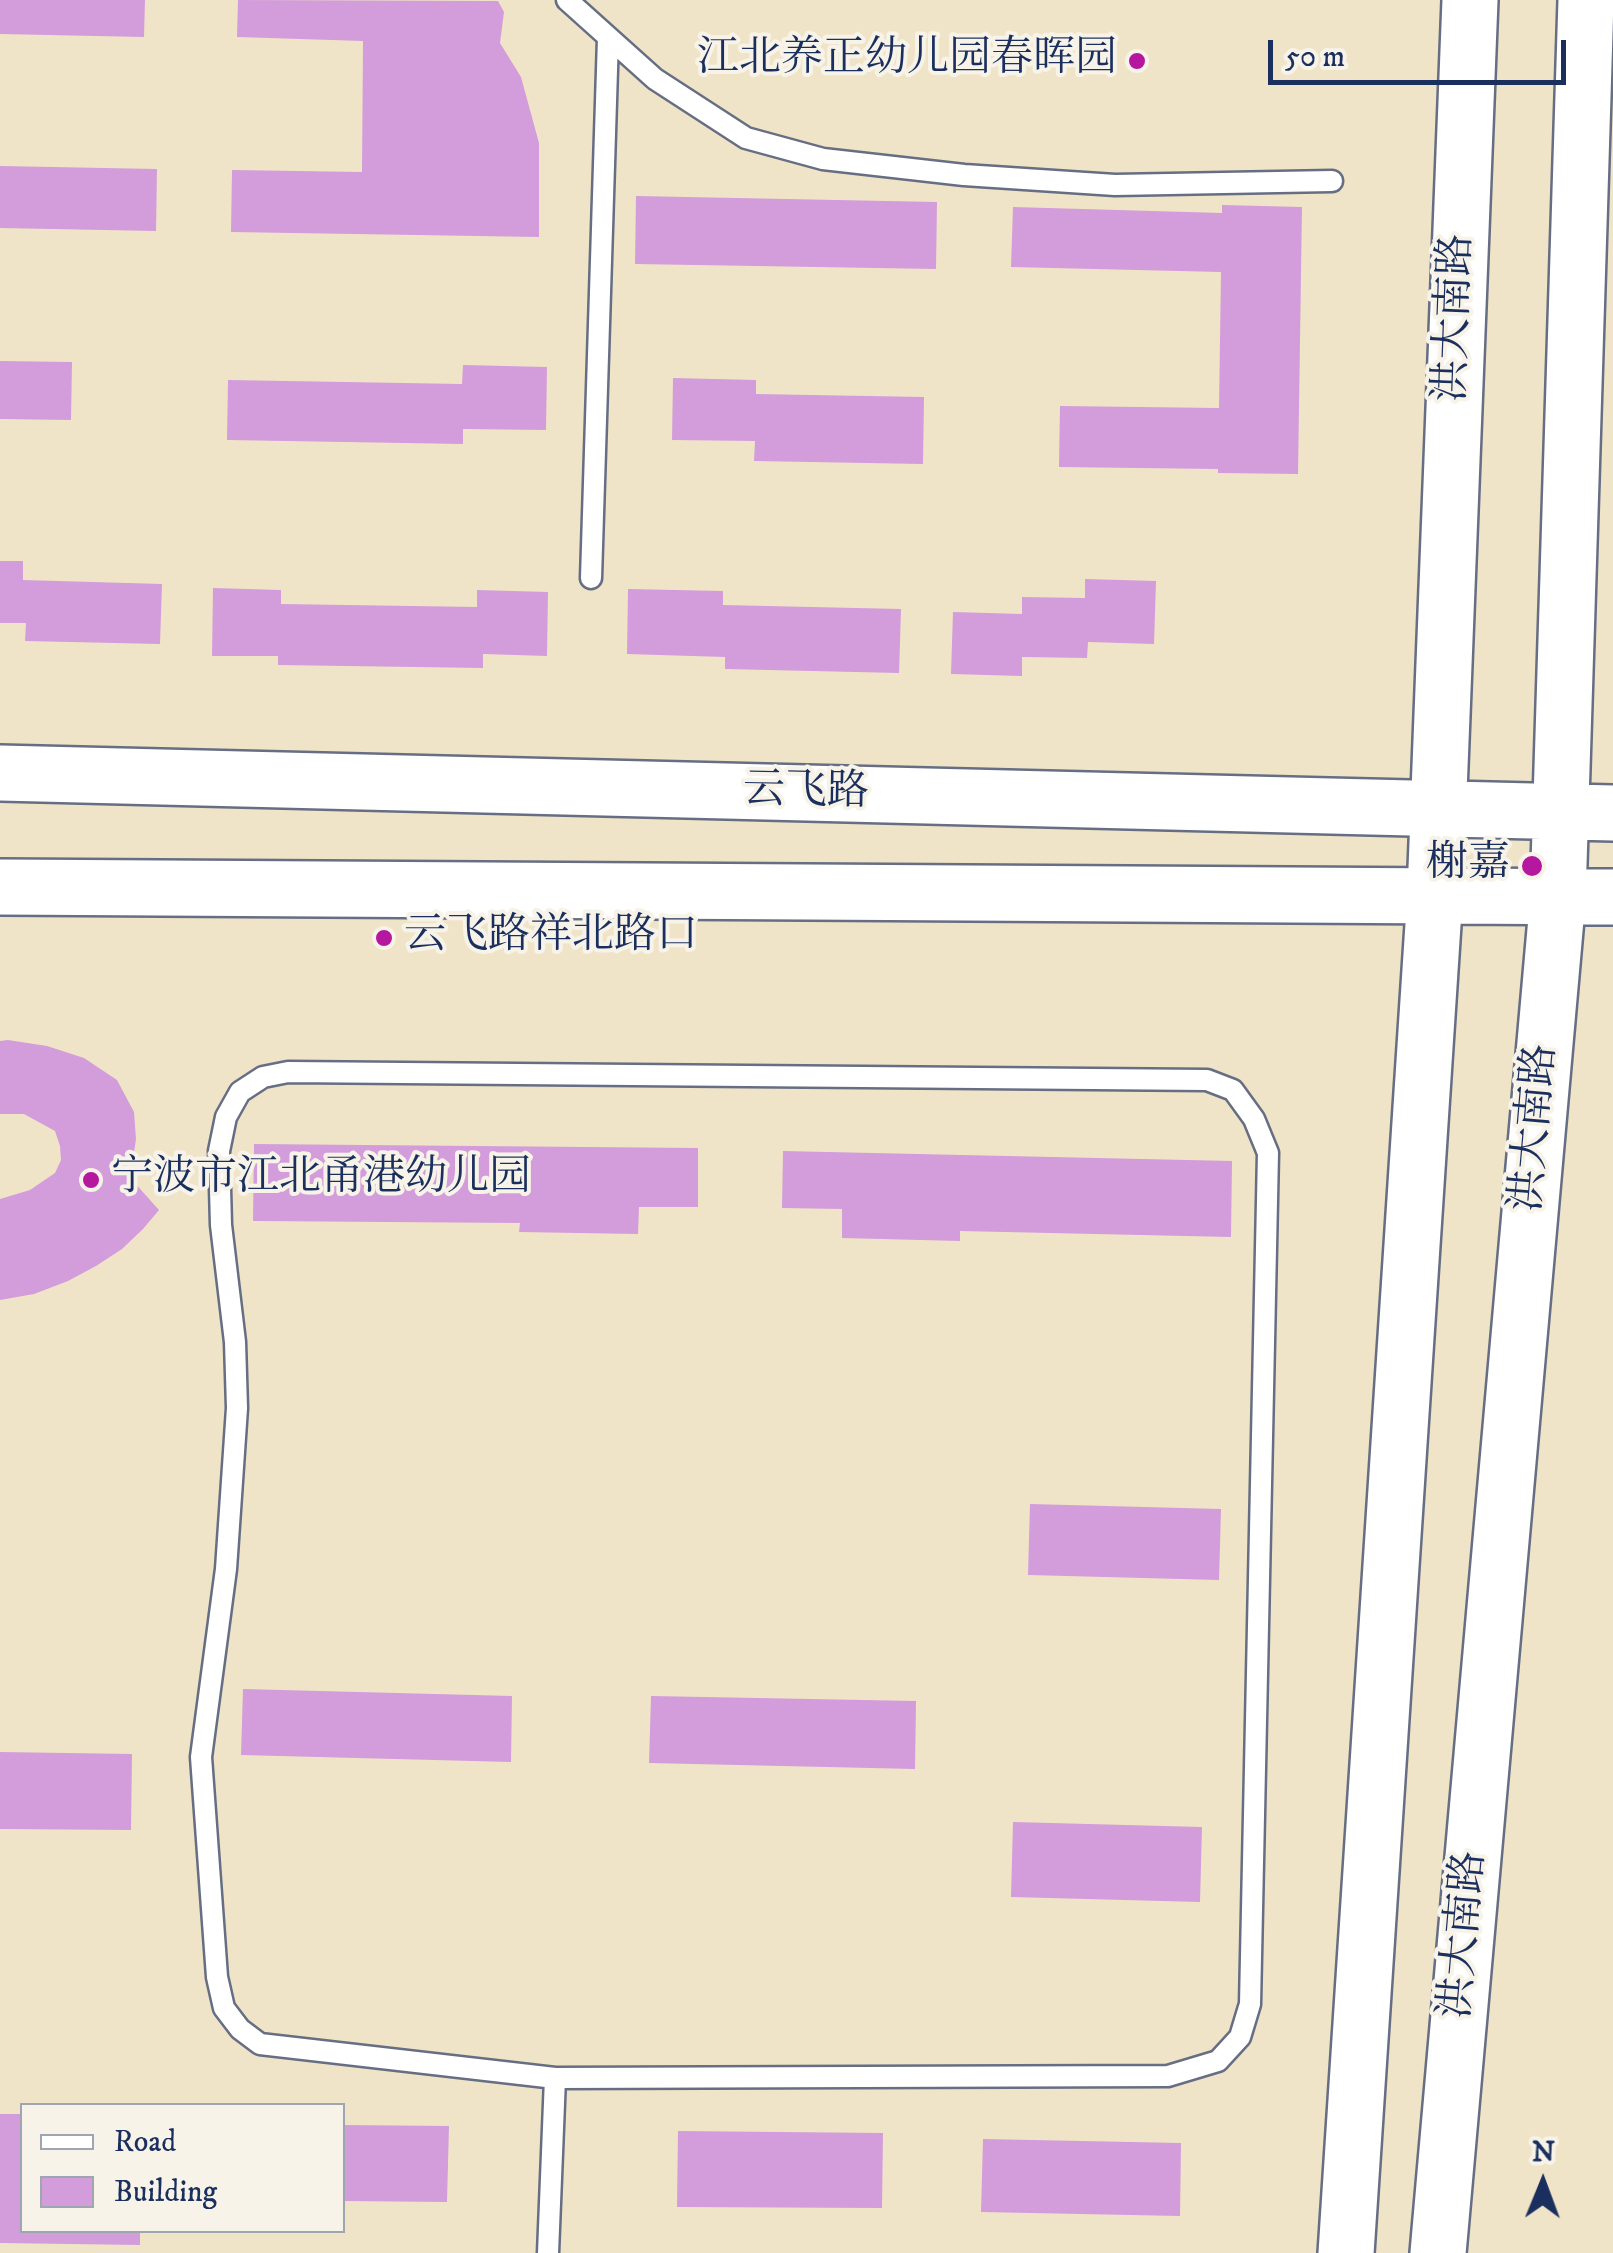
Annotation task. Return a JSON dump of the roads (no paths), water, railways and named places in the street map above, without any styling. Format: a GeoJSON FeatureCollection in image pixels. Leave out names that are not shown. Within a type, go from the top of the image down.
{"type":"FeatureCollection","features":[{"type":"Feature","properties":{"kind":"main road","name":"洪大南路"},"geometry":{"type":"LineString","coordinates":[[1346,2253],[1436,894],[1470,0]]}},
{"type":"Feature","properties":{"kind":"main road","name":"洪大南路"},"geometry":{"type":"LineString","coordinates":[[1438,2253],[1558,896],[1587,813],[1586,0]]}},
{"type":"Feature","properties":{"kind":"main road","name":"云飞路"},"geometry":{"type":"LineString","coordinates":[[0,774],[1587,813]]}},
{"type":"Feature","properties":{"kind":"main road"},"geometry":{"type":"LineString","coordinates":[[0,887],[1613,897]]}},
{"type":"Feature","properties":{"kind":"lane"},"geometry":{"type":"LineString","coordinates":[[567,0],[655,79],[746,138],[823,159],[964,175],[1115,185],[1332,182]]}},
{"type":"Feature","properties":{"kind":"lane"},"geometry":{"type":"LineString","coordinates":[[590,578],[608,38]]}},
{"type":"Feature","properties":{"kind":"lane"},"geometry":{"type":"LineString","coordinates":[[288,1072],[1207,1080],[1233,1090],[1254,1120],[1268,1153],[1250,2004],[1240,2038],[1218,2062],[1168,2076],[555,2078],[260,2044],[240,2029],[224,2008],[217,1977],[201,1757],[226,1570],[237,1408],[219,1152],[226,1116],[240,1092],[263,1077],[288,1072]]}},
{"type":"Feature","properties":{"kind":"lane"},"geometry":{"type":"LineString","coordinates":[[548,2253],[555,2078]]}},
{"type":"Feature","properties":{"kind":"place","name":"江北养正幼儿园春晖园"},"geometry":{"type":"Point","coordinates":[1137,61]}},
{"type":"Feature","properties":{"kind":"place","name":"榭嘉"},"geometry":{"type":"Point","coordinates":[1532,866]}},
{"type":"Feature","properties":{"kind":"place","name":"云飞路祥北路口"},"geometry":{"type":"Point","coordinates":[384,938]}},
{"type":"Feature","properties":{"kind":"place","name":"宁波市江北甬港幼儿园"},"geometry":{"type":"Point","coordinates":[91,1180]}}]}
